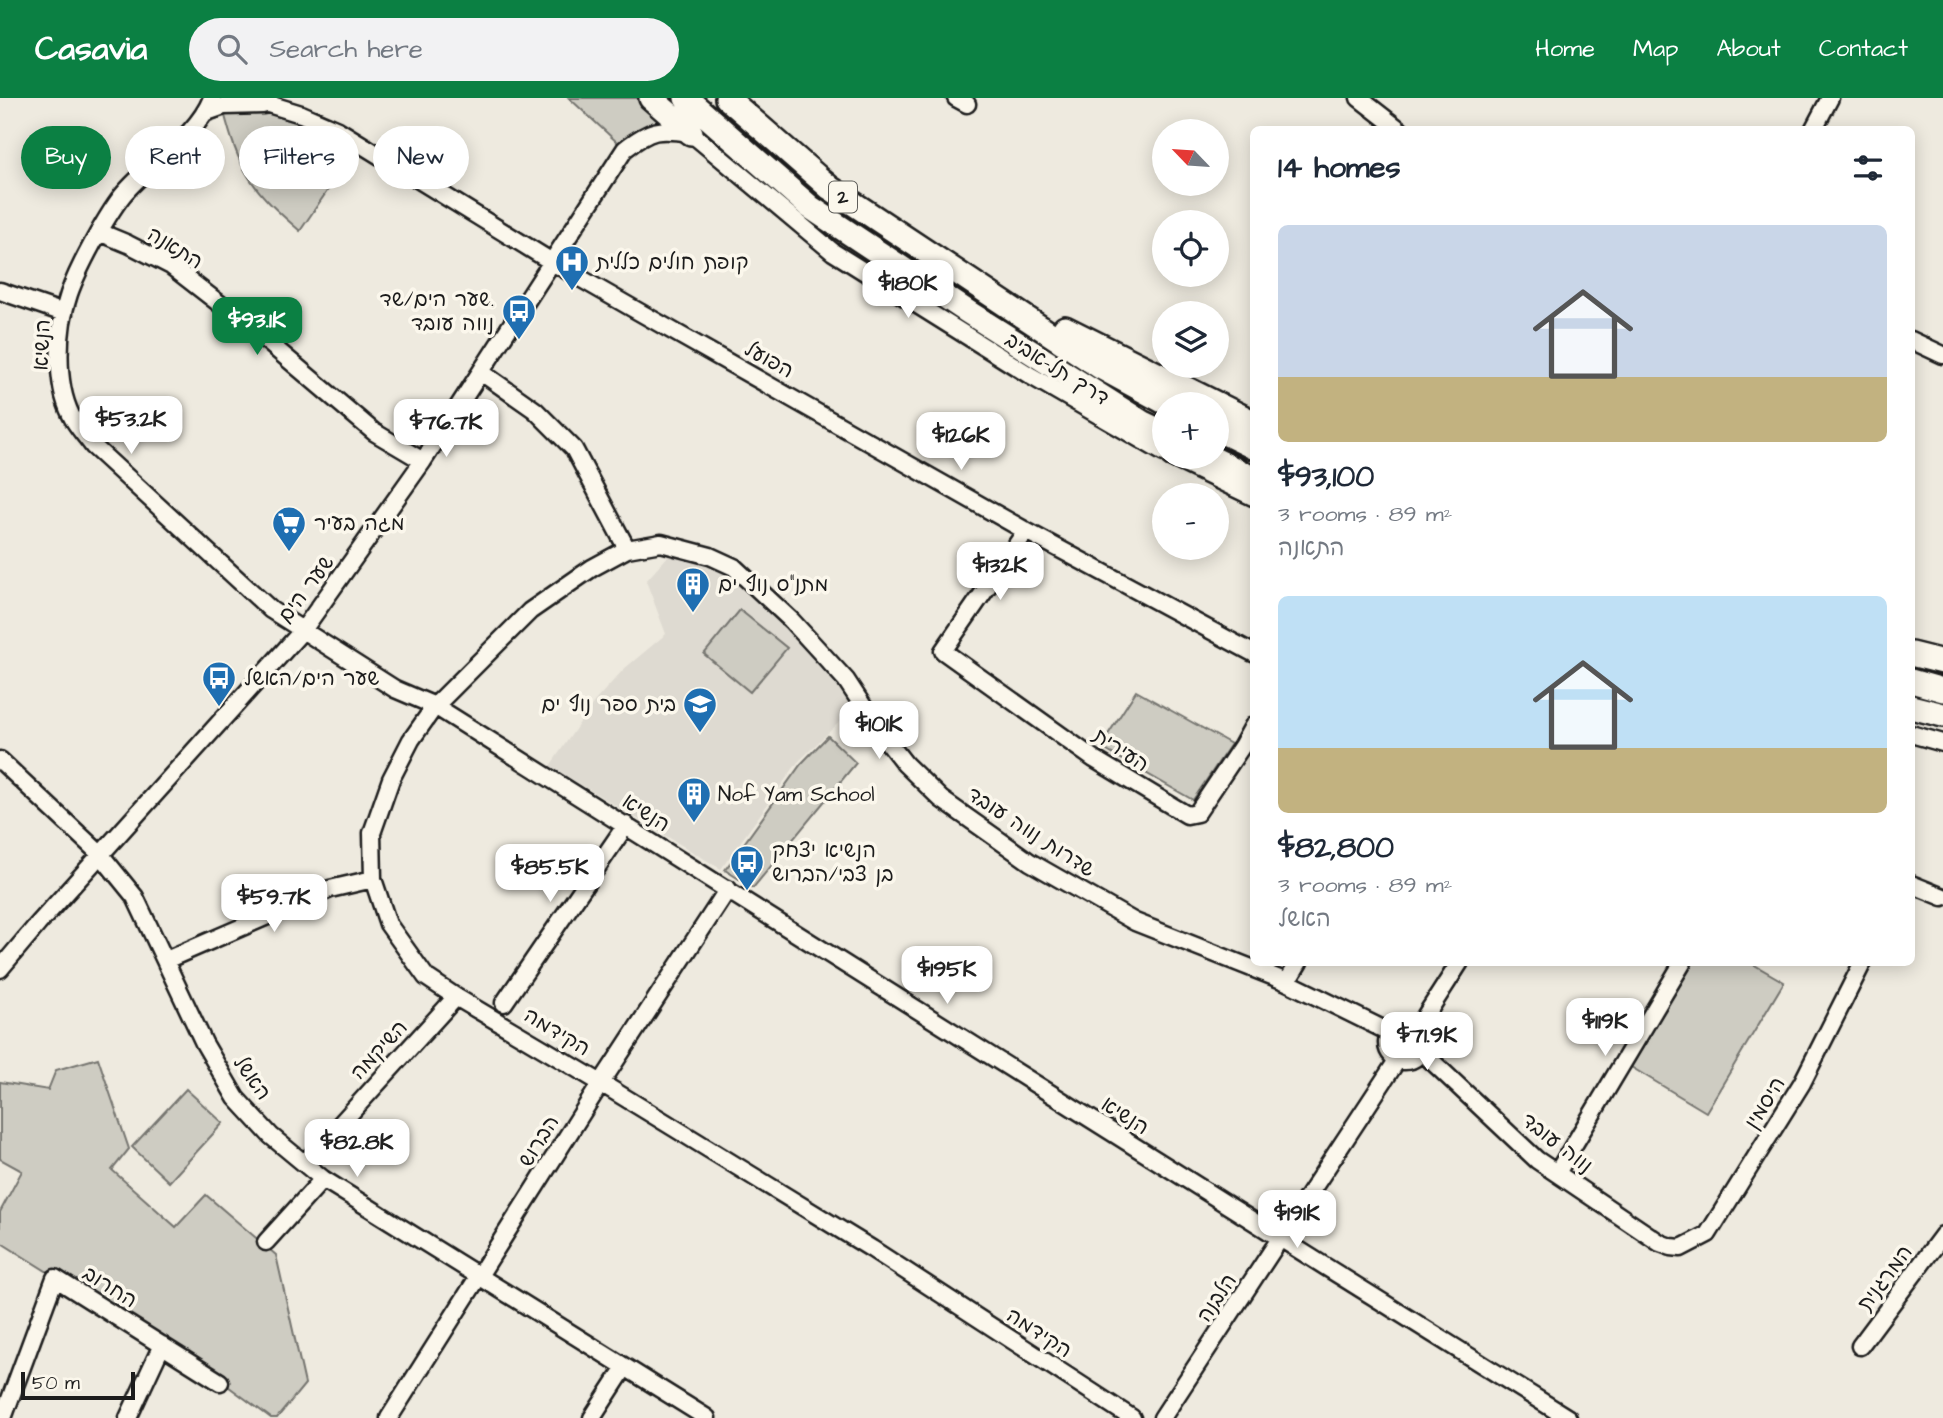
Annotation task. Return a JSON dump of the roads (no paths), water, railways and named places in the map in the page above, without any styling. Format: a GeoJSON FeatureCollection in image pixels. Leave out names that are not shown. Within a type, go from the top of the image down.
{"type":"FeatureCollection","features":[{"type":"Feature","properties":{"kind":"highway"},"geometry":{"type":"LineString","coordinates":[[651,98],[691,133]]}},
{"type":"Feature","properties":{"kind":"highway","name":"דרך תל-אביב"},"geometry":{"type":"LineString","coordinates":[[686,98],[810,208],[968,312],[1152,427]]}},
{"type":"Feature","properties":{"kind":"highway","name":"דרך תל-אביב"},"geometry":{"type":"LineString","coordinates":[[727,98],[830,188],[1100,367],[1152,395]]}},
{"type":"Feature","properties":{"kind":"highway"},"geometry":{"type":"LineString","coordinates":[[971,280],[1250,420]]}},
{"type":"Feature","properties":{"kind":"highway"},"geometry":{"type":"LineString","coordinates":[[1229,435],[1250,446]]}},
{"type":"Feature","properties":{"kind":"highway"},"geometry":{"type":"LineString","coordinates":[[1229,466],[1250,477]]}},
{"type":"Feature","properties":{"kind":"highway"},"geometry":{"type":"LineString","coordinates":[[1915,655],[1943,662]]}},
{"type":"Feature","properties":{"kind":"highway"},"geometry":{"type":"LineString","coordinates":[[1915,682],[1943,690]]}},
{"type":"Feature","properties":{"kind":"highway"},"geometry":{"type":"LineString","coordinates":[[1915,707],[1943,715]]}},
{"type":"Feature","properties":{"kind":"street","name":"הפועל"},"geometry":{"type":"LineString","coordinates":[[249,98],[301,114],[338,130],[552,262],[653,320],[1026,531],[1250,651]]}},
{"type":"Feature","properties":{"kind":"street"},"geometry":{"type":"LineString","coordinates":[[1359,98],[1395,126]]}},
{"type":"Feature","properties":{"kind":"street"},"geometry":{"type":"LineString","coordinates":[[1815,126],[1829,98]]}},
{"type":"Feature","properties":{"kind":"street","name":"הפועל"},"geometry":{"type":"LineString","coordinates":[[209,105],[265,105]]}},
{"type":"Feature","properties":{"kind":"street","name":"הנשיא"},"geometry":{"type":"LineString","coordinates":[[209,105],[179,142],[123,195],[99,232],[69,293],[64,313],[59,371],[71,415],[93,446],[271,610],[395,689],[435,706],[1568,1418]]}},
{"type":"Feature","properties":{"kind":"street","name":"שער הים"},"geometry":{"type":"LineString","coordinates":[[0,969],[303,630],[423,461],[625,149],[645,134],[666,130],[691,133]]}},
{"type":"Feature","properties":{"kind":"street"},"geometry":{"type":"LineString","coordinates":[[691,133],[833,251],[1031,376],[1152,446]]}},
{"type":"Feature","properties":{"kind":"street","name":"התאנה"},"geometry":{"type":"LineString","coordinates":[[99,232],[171,266],[256,332],[374,432],[423,461]]}},
{"type":"Feature","properties":{"kind":"street"},"geometry":{"type":"LineString","coordinates":[[0,291],[64,313]]}},
{"type":"Feature","properties":{"kind":"street"},"geometry":{"type":"LineString","coordinates":[[1915,342],[1943,355]]}},
{"type":"Feature","properties":{"kind":"street"},"geometry":{"type":"LineString","coordinates":[[481,372],[536,410],[574,449],[627,549]]}},
{"type":"Feature","properties":{"kind":"street"},"geometry":{"type":"LineString","coordinates":[[1195,469],[1250,496]]}},
{"type":"Feature","properties":{"kind":"street","name":"העירית"},"geometry":{"type":"LineString","coordinates":[[1026,531],[943,651],[1094,759],[1187,815],[1197,813],[1250,732]]}},
{"type":"Feature","properties":{"kind":"street","name":"שדרות נווה עובד"},"geometry":{"type":"LineString","coordinates":[[627,549],[662,542],[734,566],[791,620],[846,680],[905,764],[941,799],[1030,862],[1135,922],[1287,982],[1391,1033]]}},
{"type":"Feature","properties":{"kind":"street","name":"הקידמה"},"geometry":{"type":"LineString","coordinates":[[627,549],[593,568],[530,611],[435,706],[411,740],[391,779],[372,832],[373,879],[388,925],[426,976],[456,997],[872,1249],[1132,1418]]}},
{"type":"Feature","properties":{"kind":"street"},"geometry":{"type":"LineString","coordinates":[[1915,735],[1943,743]]}},
{"type":"Feature","properties":{"kind":"street","name":"האשל"},"geometry":{"type":"LineString","coordinates":[[0,760],[100,854],[135,897],[204,1043],[236,1098],[271,1136],[323,1179],[707,1418]]}},
{"type":"Feature","properties":{"kind":"street"},"geometry":{"type":"LineString","coordinates":[[504,1003],[625,825]]}},
{"type":"Feature","properties":{"kind":"street"},"geometry":{"type":"LineString","coordinates":[[166,960],[330,889],[373,879]]}},
{"type":"Feature","properties":{"kind":"street"},"geometry":{"type":"LineString","coordinates":[[1915,886],[1943,897]]}},
{"type":"Feature","properties":{"kind":"street","name":"הברוש"},"geometry":{"type":"LineString","coordinates":[[389,1418],[601,1083],[728,889]]}},
{"type":"Feature","properties":{"kind":"street"},"geometry":{"type":"LineString","coordinates":[[1287,982],[1297,966]]}},
{"type":"Feature","properties":{"kind":"street"},"geometry":{"type":"LineString","coordinates":[[1417,1029],[1458,966]]}},
{"type":"Feature","properties":{"kind":"street"},"geometry":{"type":"LineString","coordinates":[[1557,1173],[1681,966]]}},
{"type":"Feature","properties":{"kind":"street","name":"היסמין"},"geometry":{"type":"LineString","coordinates":[[1681,1248],[1708,1234],[1802,1083],[1861,966]]}},
{"type":"Feature","properties":{"kind":"street","name":"השיקמה"},"geometry":{"type":"LineString","coordinates":[[305,1163],[456,997]]}},
{"type":"Feature","properties":{"kind":"street"},"geometry":{"type":"LineString","coordinates":[[1406,1025],[1417,1029],[1423,1039],[1421,1051],[1409,1060],[1398,1059],[1389,1048],[1391,1033],[1406,1025]]}},
{"type":"Feature","properties":{"kind":"street","name":"נווה עובד"},"geometry":{"type":"LineString","coordinates":[[1421,1051],[1537,1160],[1660,1243],[1681,1248]]}},
{"type":"Feature","properties":{"kind":"street","name":"הלבנה"},"geometry":{"type":"LineString","coordinates":[[1162,1418],[1398,1059]]}},
{"type":"Feature","properties":{"kind":"street"},"geometry":{"type":"LineString","coordinates":[[266,1242],[323,1179]]}},
{"type":"Feature","properties":{"kind":"street","name":"המרגנית"},"geometry":{"type":"LineString","coordinates":[[1860,1346],[1943,1235]]}},
{"type":"Feature","properties":{"kind":"street","name":"החרוב"},"geometry":{"type":"LineString","coordinates":[[3,1418],[55,1278],[162,1345]]}},
{"type":"Feature","properties":{"kind":"street"},"geometry":{"type":"LineString","coordinates":[[128,1418],[162,1345],[220,1382]]}},
{"type":"Feature","properties":{"kind":"street"},"geometry":{"type":"LineString","coordinates":[[592,1418],[625,1367]]}},
{"type":"Feature","properties":{"kind":"place","name":"קופת חולים כללית"},"geometry":{"type":"Point","coordinates":[572,292]}},
{"type":"Feature","properties":{"kind":"place","name":"שער הים/שד. נווה עובד"},"geometry":{"type":"Point","coordinates":[519,341]}},
{"type":"Feature","properties":{"kind":"place","name":"מגה בעיר"},"geometry":{"type":"Point","coordinates":[289,553]}},
{"type":"Feature","properties":{"kind":"place","name":"מתנ\"ס נוף ים"},"geometry":{"type":"Point","coordinates":[693,614]}},
{"type":"Feature","properties":{"kind":"place","name":"שער הים/האשל"},"geometry":{"type":"Point","coordinates":[219,708]}},
{"type":"Feature","properties":{"kind":"place","name":"בית ספר נוף ים"},"geometry":{"type":"Point","coordinates":[700,734]}},
{"type":"Feature","properties":{"kind":"place","name":"Nof Yam School"},"geometry":{"type":"Point","coordinates":[694,824]}},
{"type":"Feature","properties":{"kind":"place","name":"הנשיא יצחק בן צבי/הברוש"},"geometry":{"type":"Point","coordinates":[747,892]}}]}
